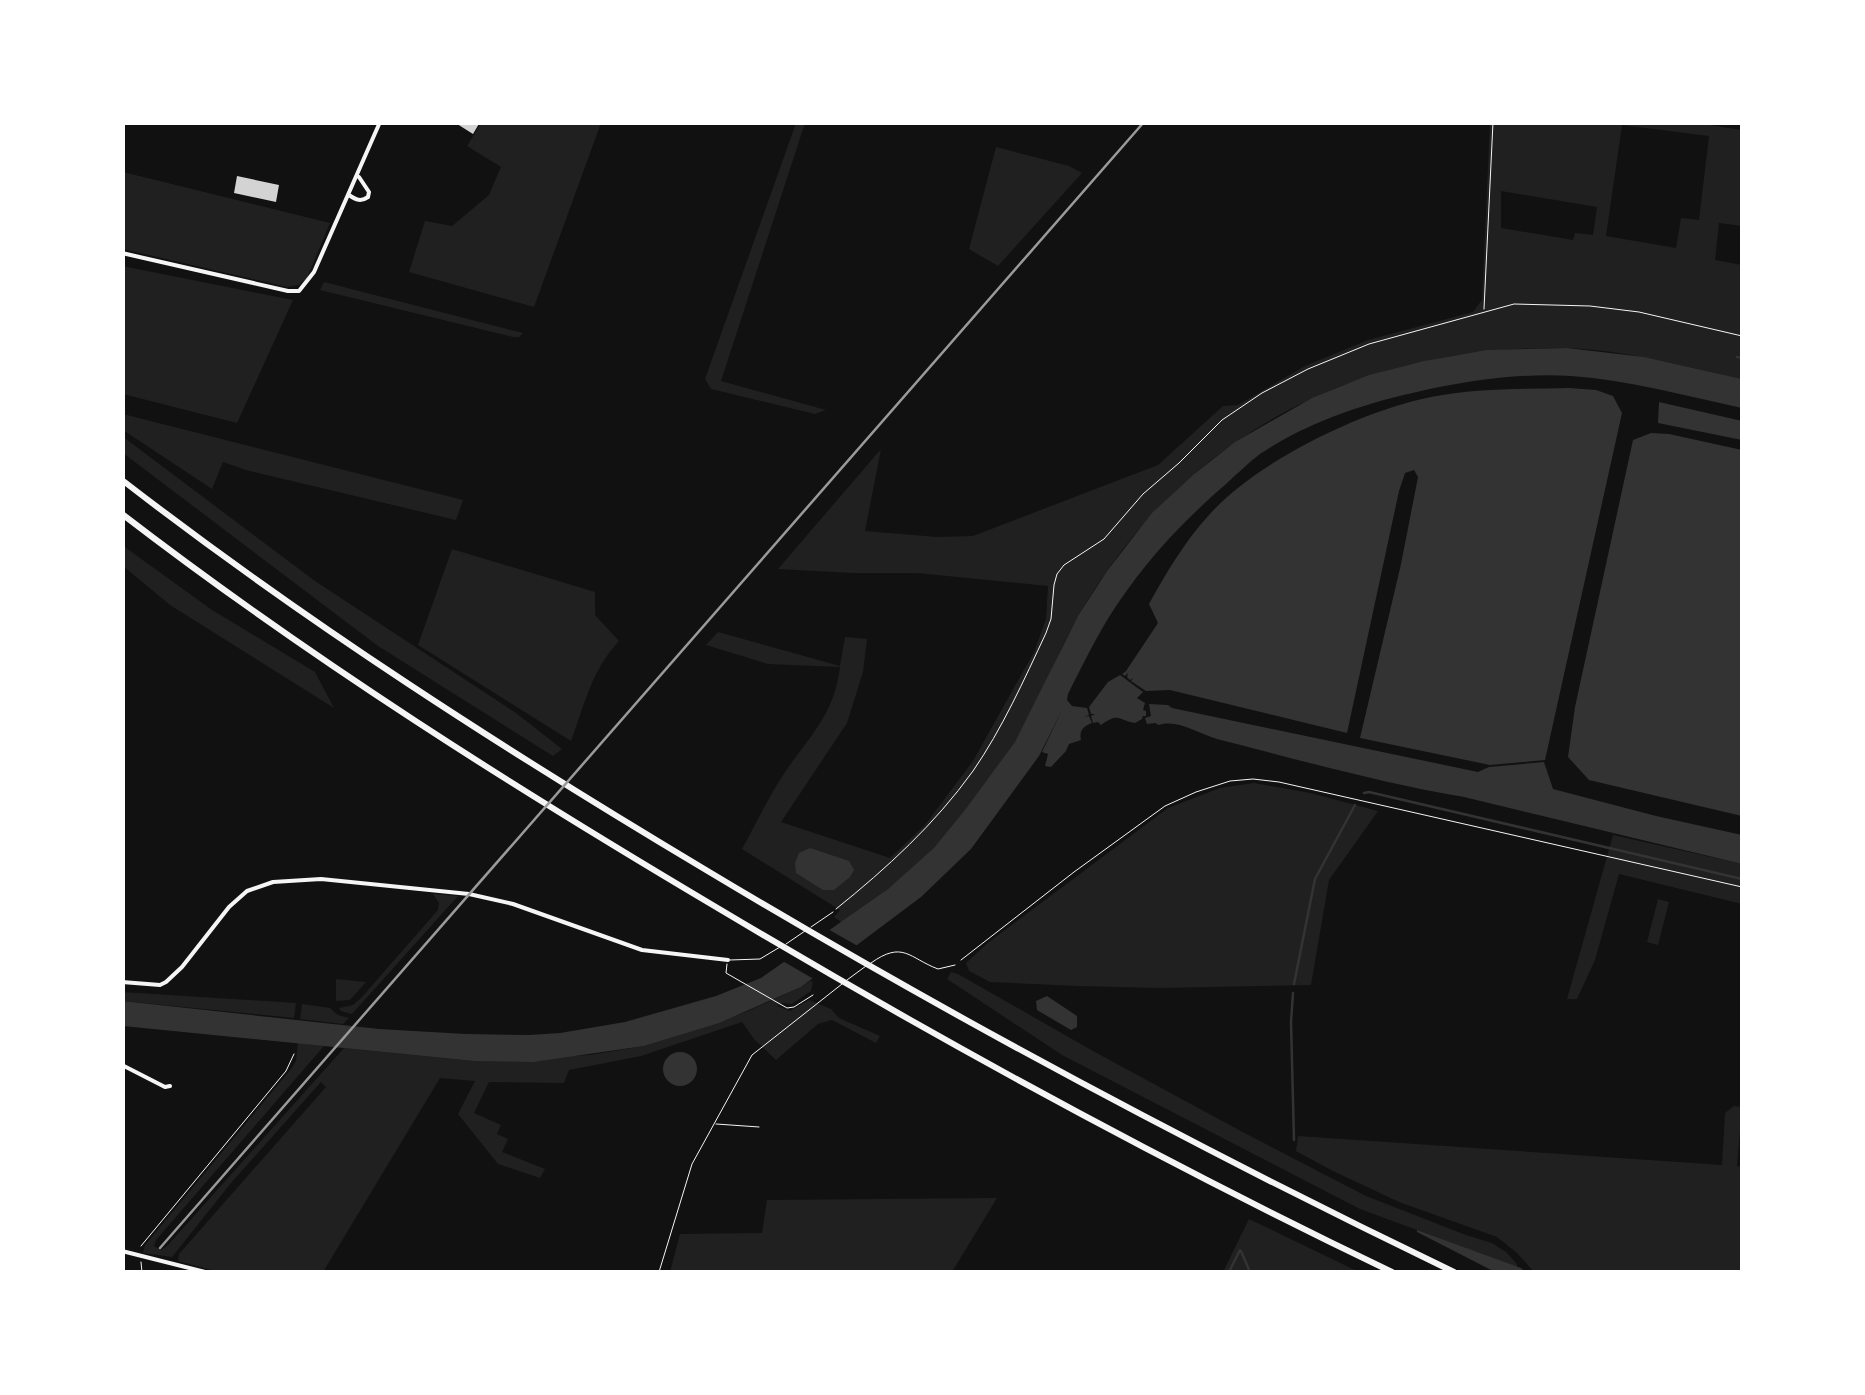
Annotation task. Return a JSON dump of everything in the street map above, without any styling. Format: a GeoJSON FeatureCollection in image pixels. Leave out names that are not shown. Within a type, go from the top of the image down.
{"type":"FeatureCollection","features":[{"type":"Feature","properties":{"kind":"highway"},"geometry":{"type":"LineString","coordinates":[[122,480],[449,711],[798,926],[1094,1091],[1454,1272]]}},
{"type":"Feature","properties":{"kind":"highway"},"geometry":{"type":"LineString","coordinates":[[122,514],[347,676],[551,808],[773,942],[1001,1072],[1392,1272]]}},
{"type":"Feature","properties":{"kind":"street"},"geometry":{"type":"LineString","coordinates":[[122,253],[300,291],[312,275],[350,195],[380,122]]}},
{"type":"Feature","properties":{"kind":"street"},"geometry":{"type":"LineString","coordinates":[[350,195],[357,200],[368,197],[370,192],[358,176]]}},
{"type":"Feature","properties":{"kind":"street"},"geometry":{"type":"LineString","coordinates":[[122,982],[166,982],[228,907],[247,891],[273,882],[320,880],[469,894],[513,904],[642,950],[728,960]]}},
{"type":"Feature","properties":{"kind":"street"},"geometry":{"type":"LineString","coordinates":[[122,1066],[170,1086]]}},
{"type":"Feature","properties":{"kind":"street"},"geometry":{"type":"LineString","coordinates":[[122,1251],[205,1272]]}},
{"type":"Feature","properties":{"kind":"lane"},"geometry":{"type":"LineString","coordinates":[[813,995],[791,1008],[778,1004],[726,972],[728,960],[767,956],[833,912]]}},
{"type":"Feature","properties":{"kind":"lane"},"geometry":{"type":"LineString","coordinates":[[659,1272],[692,1164],[752,1054],[885,953],[901,951],[938,969],[955,965]]}},
{"type":"Feature","properties":{"kind":"lane"},"geometry":{"type":"LineString","coordinates":[[713,1124],[759,1126]]}},
{"type":"Feature","properties":{"kind":"path"},"geometry":{"type":"LineString","coordinates":[[1483,312],[1493,122]]}},
{"type":"Feature","properties":{"kind":"path"},"geometry":{"type":"LineString","coordinates":[[833,912],[928,827],[973,770],[1046,634],[1057,574],[1064,564],[1104,539],[1143,494],[1222,420],[1262,393],[1370,344],[1514,304],[1639,312],[1742,336]]}},
{"type":"Feature","properties":{"kind":"path"},"geometry":{"type":"LineString","coordinates":[[955,965],[1147,818],[1196,792],[1242,780],[1280,782],[1742,887]]}},
{"type":"Feature","properties":{"kind":"path"},"geometry":{"type":"LineString","coordinates":[[141,1272],[142,1242],[290,1066],[294,1054]]}},
{"type":"Feature","properties":{"kind":"path"},"geometry":{"type":"LineString","coordinates":[[141,1272],[154,1259]]}},
{"type":"Feature","properties":{"kind":"shaded area"},"geometry":{"type":"Polygon","coordinates":[[[1689,122],[1742,130],[1742,226],[1719,223],[1715,260],[1742,265],[1742,379],[1608,352],[1564,348],[1489,351],[1416,363],[1348,384],[1283,413],[1224,451],[1169,497],[1121,552],[1079,615],[1023,728],[996,770],[915,867],[843,923],[834,917],[840,910],[742,849],[779,781],[827,711],[840,667],[768,664],[706,645],[718,632],[840,666],[845,637],[867,639],[863,672],[847,723],[781,822],[890,858],[925,825],[973,761],[1034,652],[1046,619],[1048,586],[917,573],[778,569],[881,449],[865,531],[973,536],[1158,465],[1223,406],[1238,405],[1305,366],[1368,340],[1473,312],[1482,300],[1490,123],[1689,122]],[[1622,125],[1606,236],[1676,248],[1681,218],[1699,220],[1709,136],[1622,125]],[[1501,191],[1501,228],[1573,240],[1575,233],[1593,235],[1597,207],[1501,191]]]}},
{"type":"Feature","properties":{"kind":"shaded area"},"geometry":{"type":"Polygon","coordinates":[[[481,123],[601,123],[534,307],[409,272],[425,221],[452,226],[489,195],[501,167],[467,146],[481,123]]]}},
{"type":"Feature","properties":{"kind":"shaded area"},"geometry":{"type":"Polygon","coordinates":[[[796,123],[805,123],[721,381],[826,410],[815,414],[711,389],[705,379],[796,123]]]}},
{"type":"Feature","properties":{"kind":"shaded area"},"geometry":{"type":"Polygon","coordinates":[[[996,147],[1082,173],[998,266],[969,249],[996,147]]]}},
{"type":"Feature","properties":{"kind":"shaded area"},"geometry":{"type":"Polygon","coordinates":[[[123,172],[330,223],[307,278],[299,285],[287,287],[123,249],[123,172]]]}},
{"type":"Feature","properties":{"kind":"shaded area"},"geometry":{"type":"Polygon","coordinates":[[[122,266],[293,300],[237,423],[123,394],[122,266]]]}},
{"type":"Feature","properties":{"kind":"shaded area"},"geometry":{"type":"Polygon","coordinates":[[[324,282],[523,333],[513,337],[320,290],[324,282]]]}},
{"type":"Feature","properties":{"kind":"shaded area"},"geometry":{"type":"Polygon","coordinates":[[[1567,348],[1644,357],[1742,379],[1742,408],[1614,381],[1552,375],[1515,377],[1458,384],[1379,401],[1317,423],[1260,454],[1186,521],[1119,601],[1068,694],[1072,706],[1087,708],[1089,715],[1084,717],[1089,716],[1092,723],[1082,729],[1081,740],[1069,744],[1051,767],[1045,766],[1048,754],[1042,752],[1063,708],[1039,756],[971,849],[921,897],[801,987],[719,1023],[644,1046],[533,1062],[474,1061],[123,1026],[122,1001],[379,1029],[466,1034],[560,1033],[625,1022],[716,996],[761,978],[888,889],[934,848],[1015,742],[1078,616],[1107,571],[1152,513],[1235,442],[1312,398],[1369,375],[1487,350],[1567,348]]]}},
{"type":"Feature","properties":{"kind":"shaded area"},"geometry":{"type":"Polygon","coordinates":[[[1569,388],[1613,396],[1622,413],[1545,760],[1490,765],[1360,738],[1401,564],[1418,477],[1414,470],[1405,473],[1399,491],[1347,733],[1170,690],[1146,691],[1127,677],[1128,673],[1122,674],[1158,623],[1149,604],[1192,536],[1229,495],[1282,458],[1343,426],[1431,397],[1482,390],[1569,388]]]}},
{"type":"Feature","properties":{"kind":"shaded area"},"geometry":{"type":"Polygon","coordinates":[[[1659,402],[1742,421],[1742,440],[1658,423],[1659,402]]]}},
{"type":"Feature","properties":{"kind":"shaded area"},"geometry":{"type":"Polygon","coordinates":[[[122,414],[463,500],[456,520],[223,462],[212,489],[123,430],[122,414]]]}},
{"type":"Feature","properties":{"kind":"shaded area"},"geometry":{"type":"Polygon","coordinates":[[[1651,433],[1742,450],[1742,816],[1589,780],[1568,757],[1575,707],[1633,440],[1651,433]]]}},
{"type":"Feature","properties":{"kind":"shaded area"},"geometry":{"type":"Polygon","coordinates":[[[122,436],[315,581],[516,713],[562,749],[553,756],[378,646],[123,453],[122,436]]]}},
{"type":"Feature","properties":{"kind":"shaded area"},"geometry":{"type":"Polygon","coordinates":[[[122,545],[212,610],[315,672],[334,708],[170,605],[123,566],[122,545]]]}},
{"type":"Feature","properties":{"kind":"shaded area"},"geometry":{"type":"Polygon","coordinates":[[[452,549],[595,592],[595,615],[619,641],[595,676],[571,741],[418,645],[452,549]]]}},
{"type":"Feature","properties":{"kind":"shaded area"},"geometry":{"type":"Polygon","coordinates":[[[1120,675],[1143,692],[1137,698],[1145,703],[1146,716],[1135,723],[1115,718],[1101,725],[1093,723],[1091,716],[1095,714],[1091,714],[1089,707],[1108,682],[1120,675]]]}},
{"type":"Feature","properties":{"kind":"shaded area"},"geometry":{"type":"Polygon","coordinates":[[[1149,704],[1478,772],[1489,767],[1544,762],[1553,789],[1742,835],[1742,864],[1340,771],[1217,739],[1181,725],[1147,724],[1145,718],[1151,716],[1149,704]]]}},
{"type":"Feature","properties":{"kind":"shaded area"},"geometry":{"type":"Polygon","coordinates":[[[1254,783],[1378,811],[1329,880],[1311,985],[1079,986],[990,982],[969,971],[966,963],[989,942],[1168,808],[1220,788],[1254,783]]]}},
{"type":"Feature","properties":{"kind":"shaded area"},"geometry":{"type":"Polygon","coordinates":[[[1613,835],[1742,864],[1742,904],[1619,874],[1595,960],[1577,999],[1567,999],[1613,835]]]}},
{"type":"Feature","properties":{"kind":"shaded area"},"geometry":{"type":"Polygon","coordinates":[[[810,848],[849,861],[854,870],[850,877],[834,890],[823,890],[796,873],[799,853],[810,848]]]}},
{"type":"Feature","properties":{"kind":"shaded area"},"geometry":{"type":"Polygon","coordinates":[[[433,894],[458,896],[352,1014],[341,1011],[339,1008],[353,1005],[361,998],[438,910],[439,903],[433,894]]]}},
{"type":"Feature","properties":{"kind":"shaded area"},"geometry":{"type":"Polygon","coordinates":[[[1658,899],[1669,902],[1658,945],[1647,942],[1658,899]]]}},
{"type":"Feature","properties":{"kind":"shaded area"},"geometry":{"type":"Polygon","coordinates":[[[951,972],[1366,1196],[1492,1243],[1506,1252],[1517,1267],[1360,1209],[1062,1055],[947,979],[951,972]]]}},
{"type":"Feature","properties":{"kind":"shaded area"},"geometry":{"type":"Polygon","coordinates":[[[336,979],[366,982],[350,1000],[336,1001],[336,979]]]}},
{"type":"Feature","properties":{"kind":"shaded area"},"geometry":{"type":"Polygon","coordinates":[[[810,981],[811,991],[792,1004],[777,1006],[790,1011],[809,1000],[880,1036],[876,1043],[832,1020],[818,1024],[776,1060],[742,1022],[641,1056],[569,1070],[564,1083],[489,1082],[474,1113],[501,1125],[497,1134],[508,1139],[502,1152],[545,1169],[540,1178],[498,1164],[458,1114],[475,1081],[440,1078],[323,1272],[219,1272],[178,1261],[179,1254],[326,1087],[321,1082],[231,1183],[172,1257],[143,1253],[145,1245],[291,1069],[298,1043],[324,1046],[154,1246],[161,1250],[168,1245],[344,1048],[474,1061],[590,1055],[644,1046],[679,1035],[746,1012],[810,981]]]}},
{"type":"Feature","properties":{"kind":"shaded area"},"geometry":{"type":"Polygon","coordinates":[[[122,992],[296,1003],[294,1018],[123,1001],[122,992]]]}},
{"type":"Feature","properties":{"kind":"shaded area"},"geometry":{"type":"Polygon","coordinates":[[[1047,996],[1077,1016],[1077,1027],[1071,1030],[1037,1010],[1036,1001],[1047,996]]]}},
{"type":"Feature","properties":{"kind":"shaded area"},"geometry":{"type":"Polygon","coordinates":[[[302,1004],[330,1008],[349,1018],[343,1024],[300,1019],[302,1004]]]}},
{"type":"Feature","properties":{"kind":"shaded area"},"geometry":{"type":"Polygon","coordinates":[[[680,1052],[692,1057],[697,1069],[692,1081],[680,1086],[668,1081],[663,1069],[668,1057],[680,1052]]]}},
{"type":"Feature","properties":{"kind":"shaded area"},"geometry":{"type":"Polygon","coordinates":[[[1734,1106],[1742,1107],[1737,1166],[1742,1167],[1742,1272],[1534,1272],[1497,1237],[1399,1202],[1296,1151],[1298,1136],[1722,1165],[1725,1113],[1734,1106]]]}},
{"type":"Feature","properties":{"kind":"shaded area"},"geometry":{"type":"Polygon","coordinates":[[[997,1198],[952,1272],[670,1272],[680,1234],[762,1233],[767,1200],[997,1198]]]}},
{"type":"Feature","properties":{"kind":"shaded area"},"geometry":{"type":"Polygon","coordinates":[[[1249,1219],[1359,1272],[1223,1272],[1249,1219]]]}},
{"type":"Feature","properties":{"kind":"shaded area"},"geometry":{"type":"Polygon","coordinates":[[[1417,1230],[1521,1268],[1525,1272],[1495,1272],[1417,1230]]]}},
{"type":"Feature","properties":{"kind":"pier"},"geometry":{"type":"Polygon","coordinates":[[[826,928],[863,949],[817,981],[781,960],[826,928]]]}},
{"type":"Feature","properties":{"kind":"building"},"geometry":{"type":"Polygon","coordinates":[[[454,122],[480,122],[473,134],[454,122]]]}},
{"type":"Feature","properties":{"kind":"building"},"geometry":{"type":"Polygon","coordinates":[[[237,176],[279,185],[276,202],[234,193],[237,176]]]}},
{"type":"Feature","properties":{"kind":"waterway"},"geometry":{"type":"LineString","coordinates":[[1737,357],[1742,358]]}},
{"type":"Feature","properties":{"kind":"waterway"},"geometry":{"type":"LineString","coordinates":[[1364,793],[1742,879]]}},
{"type":"Feature","properties":{"kind":"waterway"},"geometry":{"type":"LineString","coordinates":[[1294,984],[1315,879],[1355,805]]}},
{"type":"Feature","properties":{"kind":"waterway"},"geometry":{"type":"LineString","coordinates":[[1293,993],[1294,1140]]}},
{"type":"Feature","properties":{"kind":"waterway"},"geometry":{"type":"LineString","coordinates":[[1229,1272],[1240,1250]]}},
{"type":"Feature","properties":{"kind":"waterway"},"geometry":{"type":"LineString","coordinates":[[1241,1251],[1250,1272]]}},
{"type":"Feature","properties":{"kind":"railway"},"geometry":{"type":"LineString","coordinates":[[160,1248],[1144,122]]}}]}
